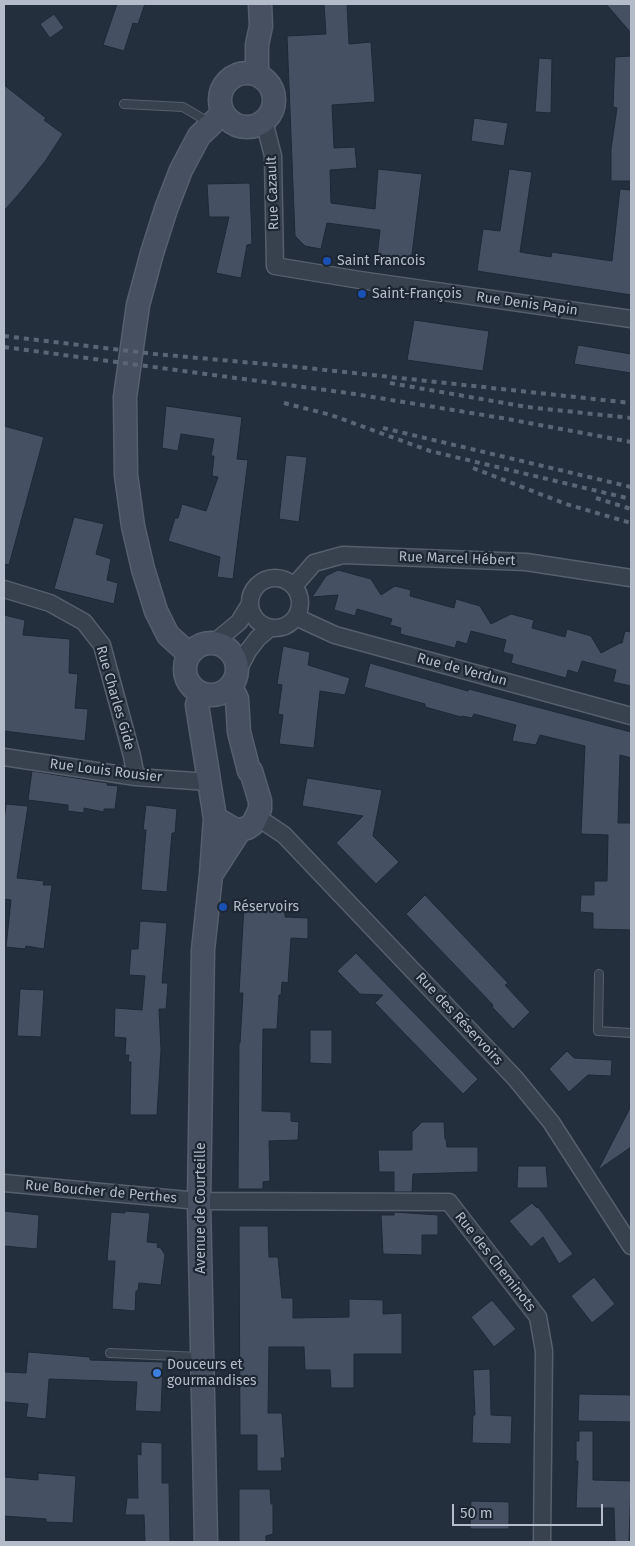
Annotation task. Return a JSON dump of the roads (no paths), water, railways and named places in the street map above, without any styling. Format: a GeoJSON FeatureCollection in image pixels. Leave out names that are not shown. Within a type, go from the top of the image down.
{"type":"FeatureCollection","features":[{"type":"Feature","properties":{"kind":"street"},"geometry":{"type":"LineString","coordinates":[[257,74],[257,44],[261,26],[260,4]]}},
{"type":"Feature","properties":{"kind":"street"},"geometry":{"type":"LineString","coordinates":[[189,654],[168,635],[156,610],[143,569],[133,526],[126,475],[125,396],[138,305],[152,253],[181,170],[199,136],[217,118],[222,89],[226,82],[240,73],[248,72],[264,78],[269,84],[274,100],[270,115],[264,121],[256,126],[246,127],[237,126],[229,121],[217,118]]}},
{"type":"Feature","properties":{"kind":"street","name":"Rue Cazault"},"geometry":{"type":"LineString","coordinates":[[264,121],[273,156],[275,266]]}},
{"type":"Feature","properties":{"kind":"street","name":"Rue Denis Papin"},"geometry":{"type":"LineString","coordinates":[[275,266],[631,319]]}},
{"type":"Feature","properties":{"kind":"street","name":"Rue Marcel Hébert"},"geometry":{"type":"LineString","coordinates":[[294,586],[314,563],[343,555],[526,562],[631,578]]}},
{"type":"Feature","properties":{"kind":"street"},"geometry":{"type":"LineString","coordinates":[[215,642],[239,622],[250,604],[254,590],[265,580],[280,578],[294,586],[298,593],[300,610],[296,617],[285,627],[270,628],[264,626],[254,617],[250,604]]}},
{"type":"Feature","properties":{"kind":"street","name":"Rue Charles Gide"},"geometry":{"type":"LineString","coordinates":[[4,589],[50,603],[84,622],[102,646],[136,776]]}},
{"type":"Feature","properties":{"kind":"street","name":"Rue de Verdun"},"geometry":{"type":"LineString","coordinates":[[296,617],[335,635],[631,716]]}},
{"type":"Feature","properties":{"kind":"street"},"geometry":{"type":"LineString","coordinates":[[215,818],[234,829],[249,823],[260,809],[260,801],[239,732],[234,678],[236,659],[226,646],[215,642],[202,644],[189,654],[186,662],[184,670],[190,685],[201,693],[221,694],[234,678],[248,651],[258,638],[270,628]]}},
{"type":"Feature","properties":{"kind":"street","name":"Avenue de Courteille"},"geometry":{"type":"LineString","coordinates":[[201,693],[197,705],[215,818],[203,950],[199,1201],[206,1542]]}},
{"type":"Feature","properties":{"kind":"street","name":"Rue Louis Rousier"},"geometry":{"type":"LineString","coordinates":[[4,757],[136,776],[208,782]]}},
{"type":"Feature","properties":{"kind":"street","name":"Avenue de Courteille"},"geometry":{"type":"LineString","coordinates":[[211,875],[249,823]]}},
{"type":"Feature","properties":{"kind":"street","name":"Rue des Réservoirs"},"geometry":{"type":"LineString","coordinates":[[249,823],[284,835],[515,1078],[550,1122],[631,1246]]}},
{"type":"Feature","properties":{"kind":"street","name":"Rue Boucher de Perthes"},"geometry":{"type":"LineString","coordinates":[[4,1183],[199,1201]]}},
{"type":"Feature","properties":{"kind":"street","name":"Rue des Cheminots"},"geometry":{"type":"LineString","coordinates":[[199,1201],[449,1202],[538,1317],[544,1352],[542,1542]]}},
{"type":"Feature","properties":{"kind":"lane"},"geometry":{"type":"LineString","coordinates":[[124,104],[183,106],[217,118]]}},
{"type":"Feature","properties":{"kind":"lane"},"geometry":{"type":"LineString","coordinates":[[599,974],[598,1031],[631,1032]]}},
{"type":"Feature","properties":{"kind":"lane"},"geometry":{"type":"LineString","coordinates":[[110,1353],[202,1357]]}},
{"type":"Feature","properties":{"kind":"railway"},"geometry":{"type":"LineString","coordinates":[[4,336],[155,354],[298,367],[631,403]]}},
{"type":"Feature","properties":{"kind":"railway"},"geometry":{"type":"LineString","coordinates":[[4,347],[348,393],[502,418],[631,442]]}},
{"type":"Feature","properties":{"kind":"railway"},"geometry":{"type":"LineString","coordinates":[[390,383],[527,407],[631,418]]}},
{"type":"Feature","properties":{"kind":"railway"},"geometry":{"type":"LineString","coordinates":[[284,403],[331,415],[430,451],[631,499]]}},
{"type":"Feature","properties":{"kind":"railway"},"geometry":{"type":"LineString","coordinates":[[383,428],[631,487]]}},
{"type":"Feature","properties":{"kind":"railway"},"geometry":{"type":"LineString","coordinates":[[473,468],[566,504],[631,523]]}},
{"type":"Feature","properties":{"kind":"railway"},"geometry":{"type":"LineString","coordinates":[[596,498],[631,509]]}},
{"type":"Feature","properties":{"kind":"place","name":"Saint Francois"},"geometry":{"type":"Point","coordinates":[327,261]}},
{"type":"Feature","properties":{"kind":"place","name":"Saint-François"},"geometry":{"type":"Point","coordinates":[362,294]}},
{"type":"Feature","properties":{"kind":"place","name":"Réservoirs"},"geometry":{"type":"Point","coordinates":[223,907]}},
{"type":"Feature","properties":{"kind":"place","name":"Douceurs et gourmandises"},"geometry":{"type":"Point","coordinates":[157,1373]}}]}
